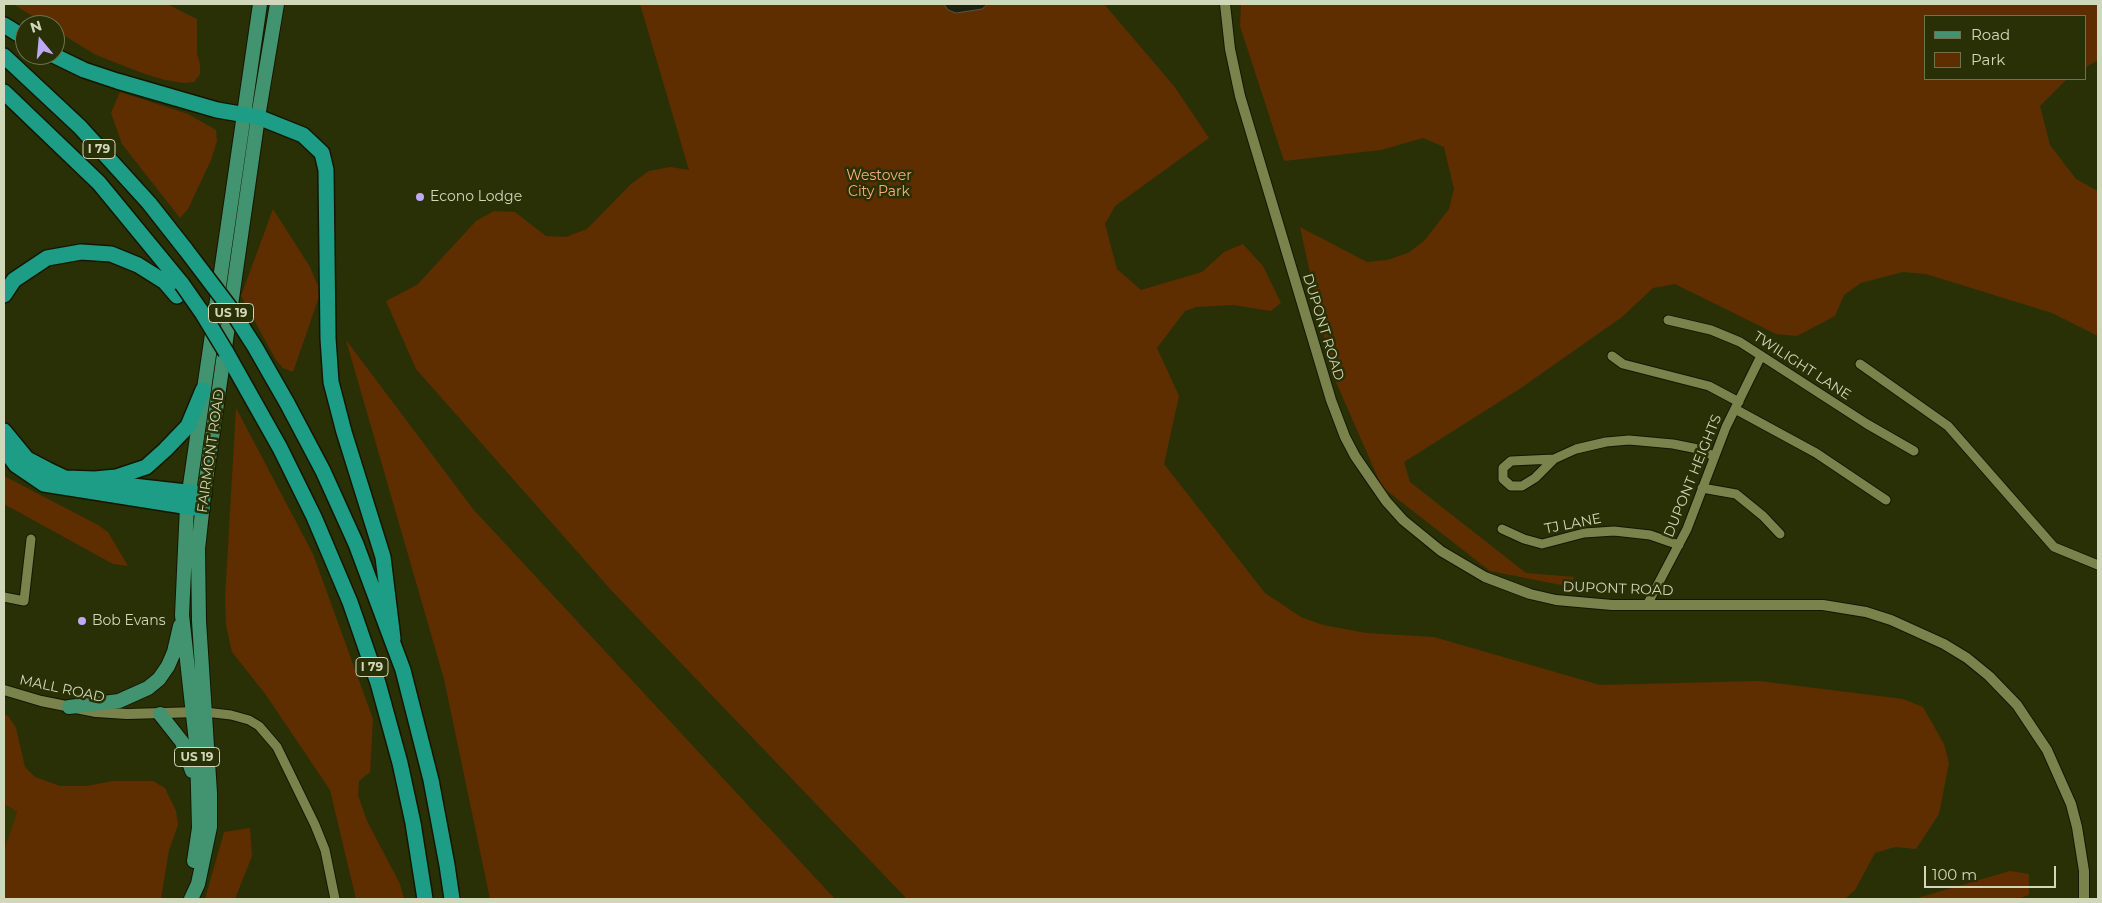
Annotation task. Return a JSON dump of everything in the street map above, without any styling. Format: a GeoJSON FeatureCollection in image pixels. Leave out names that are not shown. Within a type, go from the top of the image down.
{"type":"FeatureCollection","features":[{"type":"Feature","properties":{"kind":"highway"},"geometry":{"type":"LineString","coordinates":[[4,25],[15,32]]}},
{"type":"Feature","properties":{"kind":"highway","name":"I 79"},"geometry":{"type":"LineString","coordinates":[[4,56],[80,127],[149,203],[230,308],[287,403],[323,472],[356,544],[393,640],[415,713],[431,780],[448,865],[452,899]]}},
{"type":"Feature","properties":{"kind":"highway"},"geometry":{"type":"LineString","coordinates":[[65,61],[84,70],[117,81],[217,110],[251,116],[302,134],[322,153],[326,170],[328,338],[331,382],[344,432],[383,557],[393,640]]}},
{"type":"Feature","properties":{"kind":"highway","name":"I 79"},"geometry":{"type":"LineString","coordinates":[[4,92],[99,183],[226,352],[280,448],[314,517],[350,602],[378,683],[400,763],[413,823],[425,899]]}},
{"type":"Feature","properties":{"kind":"highway"},"geometry":{"type":"LineString","coordinates":[[4,295],[14,280],[47,258],[81,252],[111,254],[138,265],[180,290]]}},
{"type":"Feature","properties":{"kind":"highway"},"geometry":{"type":"LineString","coordinates":[[66,478],[95,480],[116,477],[146,467],[188,426],[203,390]]}},
{"type":"Feature","properties":{"kind":"highway"},"geometry":{"type":"LineString","coordinates":[[4,431],[27,459],[66,478],[188,500]]}},
{"type":"Feature","properties":{"kind":"highway"},"geometry":{"type":"LineString","coordinates":[[4,449],[16,465],[44,484],[203,502]]}},
{"type":"Feature","properties":{"kind":"main road","name":"FAIRMONT ROAD"},"geometry":{"type":"LineString","coordinates":[[187,899],[197,846],[199,806],[197,751],[198,549],[251,116],[260,4]]}},
{"type":"Feature","properties":{"kind":"main road","name":"FAIRMONT ROAD"},"geometry":{"type":"LineString","coordinates":[[191,899],[198,884],[210,826],[198,712],[182,615],[188,500],[203,390],[251,116],[277,4]]}},
{"type":"Feature","properties":{"kind":"main road"},"geometry":{"type":"LineString","coordinates":[[68,708],[120,701],[148,688],[159,679],[168,666],[174,652],[182,615]]}},
{"type":"Feature","properties":{"kind":"main road"},"geometry":{"type":"LineString","coordinates":[[160,714],[177,734],[186,750],[199,806]]}},
{"type":"Feature","properties":{"kind":"street","name":"DUPONT ROAD"},"geometry":{"type":"LineString","coordinates":[[1225,4],[1230,49],[1240,96],[1325,379],[1345,436],[1368,476],[1386,500],[1420,536],[1485,577],[1530,594],[1556,600],[1612,605],[1805,604],[1844,608],[1866,612],[1900,623],[1944,644],[1967,658],[1989,676],[2018,705],[2047,750],[2071,804],[2077,827],[2084,871],[2084,899]]}},
{"type":"Feature","properties":{"kind":"street","name":"TWILIGHT LANE"},"geometry":{"type":"LineString","coordinates":[[1668,320],[1719,333],[1762,356],[1867,424],[1914,451]]}},
{"type":"Feature","properties":{"kind":"street"},"geometry":{"type":"LineString","coordinates":[[1612,356],[1623,364],[1709,386],[1737,406],[1816,453],[1886,500]]}},
{"type":"Feature","properties":{"kind":"street","name":"DUPONT HEIGHTS"},"geometry":{"type":"LineString","coordinates":[[1647,605],[1680,545],[1714,456],[1762,356]]}},
{"type":"Feature","properties":{"kind":"street"},"geometry":{"type":"LineString","coordinates":[[1860,364],[1948,426],[2054,547],[2098,565]]}},
{"type":"Feature","properties":{"kind":"street"},"geometry":{"type":"LineString","coordinates":[[1554,459],[1535,478],[1522,486],[1511,486],[1503,479],[1503,468],[1511,461],[1554,459],[1590,444],[1629,440],[1673,444],[1698,449],[1714,456]]}},
{"type":"Feature","properties":{"kind":"street"},"geometry":{"type":"LineString","coordinates":[[1702,488],[1736,494],[1763,516],[1780,534]]}},
{"type":"Feature","properties":{"kind":"street","name":"TJ LANE"},"geometry":{"type":"LineString","coordinates":[[1502,529],[1524,539],[1542,544],[1584,533],[1614,531],[1650,535],[1680,545]]}},
{"type":"Feature","properties":{"kind":"street"},"geometry":{"type":"LineString","coordinates":[[4,597],[24,600],[31,539]]}},
{"type":"Feature","properties":{"kind":"street","name":"MALL ROAD"},"geometry":{"type":"LineString","coordinates":[[4,690],[68,708],[127,714],[198,712]]}},
{"type":"Feature","properties":{"kind":"street"},"geometry":{"type":"LineString","coordinates":[[198,712],[231,715],[249,720],[264,731],[277,747],[316,825],[325,850],[335,899]]}},
{"type":"Feature","properties":{"kind":"shaded area"},"geometry":{"type":"Polygon","coordinates":[[[944,4],[988,4],[982,9],[956,13],[948,10],[944,4]]]}},
{"type":"Feature","properties":{"kind":"shaded area"},"geometry":{"type":"Polygon","coordinates":[[[4,805],[17,812],[4,850],[4,805]]]}},
{"type":"Feature","properties":{"kind":"green space"},"geometry":{"type":"Polygon","coordinates":[[[13,4],[167,4],[197,19],[197,54],[200,74],[194,82],[184,83],[145,74],[96,55],[65,36],[65,15],[31,15],[13,4]]]}},
{"type":"Feature","properties":{"kind":"green space","name":"Westover City Park"},"geometry":{"type":"Polygon","coordinates":[[[640,4],[1104,4],[1174,86],[1209,138],[1115,206],[1105,224],[1117,269],[1141,290],[1202,272],[1224,252],[1243,244],[1263,266],[1281,303],[1271,311],[1233,305],[1196,307],[1185,311],[1157,348],[1179,396],[1164,464],[1265,593],[1301,617],[1323,625],[1366,633],[1434,637],[1600,685],[1759,681],[1903,699],[1923,707],[1944,744],[1949,763],[1939,814],[1916,849],[1895,847],[1875,853],[1855,890],[1845,899],[907,899],[611,590],[416,369],[386,301],[417,285],[476,221],[494,211],[515,212],[546,236],[566,237],[587,229],[631,184],[649,171],[670,167],[689,170],[640,4]]]}},
{"type":"Feature","properties":{"kind":"green space"},"geometry":{"type":"Polygon","coordinates":[[[1241,4],[2098,4],[2098,60],[2087,66],[2087,15],[1924,15],[1924,80],[2066,80],[2040,106],[2050,145],[2076,179],[2098,191],[2098,336],[2052,313],[1926,274],[1903,272],[1861,283],[1844,295],[1835,316],[1797,336],[1776,334],[1675,284],[1653,288],[1622,317],[1518,390],[1404,462],[1410,482],[1526,573],[1574,577],[1571,587],[1490,571],[1382,487],[1332,373],[1300,227],[1367,262],[1387,260],[1408,253],[1424,241],[1449,209],[1454,189],[1444,147],[1423,138],[1381,150],[1284,161],[1240,26],[1241,4]]]}},
{"type":"Feature","properties":{"kind":"green space"},"geometry":{"type":"Polygon","coordinates":[[[120,92],[188,114],[216,130],[217,141],[211,160],[188,209],[180,218],[122,144],[111,113],[120,92]]]}},
{"type":"Feature","properties":{"kind":"green space"},"geometry":{"type":"Polygon","coordinates":[[[273,209],[310,267],[318,286],[319,297],[293,372],[283,368],[276,360],[241,296],[273,209]]]}},
{"type":"Feature","properties":{"kind":"green space"},"geometry":{"type":"Polygon","coordinates":[[[346,340],[473,509],[835,899],[490,899],[444,679],[346,340]]]}},
{"type":"Feature","properties":{"kind":"green space"},"geometry":{"type":"Polygon","coordinates":[[[236,408],[313,554],[373,719],[370,772],[359,781],[358,795],[367,821],[400,884],[404,899],[356,899],[330,790],[266,695],[232,652],[226,625],[225,598],[236,408]]]}},
{"type":"Feature","properties":{"kind":"green space"},"geometry":{"type":"Polygon","coordinates":[[[4,476],[108,532],[128,566],[113,564],[4,504],[4,476]]]}},
{"type":"Feature","properties":{"kind":"green space"},"geometry":{"type":"Polygon","coordinates":[[[4,714],[9,717],[16,728],[25,767],[35,777],[60,786],[87,786],[113,781],[153,781],[165,788],[176,811],[178,825],[169,850],[161,899],[4,899],[4,850],[17,812],[4,804],[4,714]]]}},
{"type":"Feature","properties":{"kind":"green space"},"geometry":{"type":"Polygon","coordinates":[[[250,828],[252,856],[235,899],[205,899],[224,832],[250,828]]]}},
{"type":"Feature","properties":{"kind":"green space"},"geometry":{"type":"Polygon","coordinates":[[[2010,871],[2029,874],[2029,895],[2018,899],[1914,899],[2010,871]]]}},
{"type":"Feature","properties":{"kind":"place","name":"Econo Lodge"},"geometry":{"type":"Point","coordinates":[420,197]}},
{"type":"Feature","properties":{"kind":"place","name":"Bob Evans"},"geometry":{"type":"Point","coordinates":[82,621]}}]}
